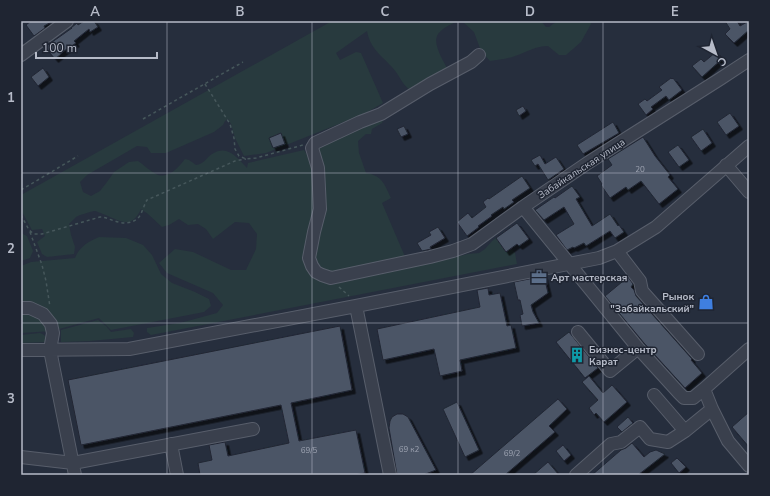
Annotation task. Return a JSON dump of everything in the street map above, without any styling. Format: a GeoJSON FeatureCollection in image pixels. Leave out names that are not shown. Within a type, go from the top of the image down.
{"type":"FeatureCollection","features":[{"type":"Feature","properties":{"kind":"street"},"geometry":{"type":"LineString","coordinates":[[21,55],[67,21]]}},
{"type":"Feature","properties":{"kind":"street"},"geometry":{"type":"LineString","coordinates":[[332,278],[316,272],[312,266],[310,258],[314,232],[320,209],[318,168],[312,148],[315,143],[381,114],[479,56]]}},
{"type":"Feature","properties":{"kind":"street","name":"Забайкальская улица"},"geometry":{"type":"LineString","coordinates":[[332,278],[408,262],[453,251],[472,244],[589,162],[749,60]]}},
{"type":"Feature","properties":{"kind":"street"},"geometry":{"type":"LineString","coordinates":[[21,350],[129,349],[599,258],[617,250],[656,227],[749,146]]}},
{"type":"Feature","properties":{"kind":"street"},"geometry":{"type":"LineString","coordinates":[[726,165],[749,192]]}},
{"type":"Feature","properties":{"kind":"street"},"geometry":{"type":"LineString","coordinates":[[524,207],[638,348],[684,398],[693,398],[749,349]]}},
{"type":"Feature","properties":{"kind":"street"},"geometry":{"type":"LineString","coordinates":[[617,250],[640,281],[642,291],[698,354]]}},
{"type":"Feature","properties":{"kind":"street"},"geometry":{"type":"LineString","coordinates":[[356,306],[390,475]]}},
{"type":"Feature","properties":{"kind":"street"},"geometry":{"type":"LineString","coordinates":[[21,308],[30,308],[43,314],[51,324],[53,333],[50,350],[74,469]]}},
{"type":"Feature","properties":{"kind":"street"},"geometry":{"type":"LineString","coordinates":[[578,332],[610,372],[638,348]]}},
{"type":"Feature","properties":{"kind":"street"},"geometry":{"type":"LineString","coordinates":[[704,389],[728,441],[749,466]]}},
{"type":"Feature","properties":{"kind":"street"},"geometry":{"type":"LineString","coordinates":[[654,395],[685,430]]}},
{"type":"Feature","properties":{"kind":"street"},"geometry":{"type":"LineString","coordinates":[[576,475],[612,444],[620,442],[640,427],[650,439],[668,442],[712,409]]}},
{"type":"Feature","properties":{"kind":"street"},"geometry":{"type":"LineString","coordinates":[[21,457],[74,469],[171,444],[253,429]]}},
{"type":"Feature","properties":{"kind":"street"},"geometry":{"type":"LineString","coordinates":[[171,444],[177,475]]}},
{"type":"Feature","properties":{"kind":"path"},"geometry":{"type":"LineString","coordinates":[[143,119],[243,62]]}},
{"type":"Feature","properties":{"kind":"path"},"geometry":{"type":"LineString","coordinates":[[205,84],[230,124],[235,149],[239,156],[246,159]]}},
{"type":"Feature","properties":{"kind":"path"},"geometry":{"type":"LineString","coordinates":[[29,230],[34,234],[42,234],[100,217],[116,222],[132,222],[139,217],[146,200],[235,161],[256,158],[315,143]]}},
{"type":"Feature","properties":{"kind":"path"},"geometry":{"type":"LineString","coordinates":[[21,190],[78,156]]}},
{"type":"Feature","properties":{"kind":"path"},"geometry":{"type":"LineString","coordinates":[[21,215],[29,230],[42,265],[50,304],[51,324]]}},
{"type":"Feature","properties":{"kind":"path"},"geometry":{"type":"LineString","coordinates":[[332,278],[356,306]]}},
{"type":"Feature","properties":{"kind":"shaded area"},"geometry":{"type":"Polygon","coordinates":[[[332,21],[458,21],[438,33],[436,40],[436,44],[448,70],[410,90],[392,67],[375,49],[367,31],[336,53],[340,60],[356,52],[361,53],[383,103],[364,114],[266,153],[244,156],[228,119],[214,132],[166,153],[151,153],[147,147],[137,146],[87,175],[80,182],[83,192],[91,196],[100,191],[114,172],[129,162],[138,161],[156,174],[165,175],[173,172],[185,159],[196,165],[203,162],[218,151],[227,151],[236,157],[247,168],[248,163],[304,150],[313,164],[317,193],[314,217],[316,277],[443,260],[479,253],[496,238],[506,252],[512,249],[515,253],[517,264],[151,335],[147,332],[147,328],[180,323],[217,313],[223,305],[213,293],[167,273],[159,263],[175,249],[193,252],[231,270],[246,270],[256,249],[257,234],[249,223],[235,222],[213,239],[206,229],[198,224],[188,225],[179,219],[162,227],[141,209],[137,216],[129,222],[119,221],[94,211],[77,216],[69,224],[75,247],[74,254],[47,257],[42,254],[37,242],[45,236],[42,229],[32,230],[21,210],[21,195],[332,21]]]}},
{"type":"Feature","properties":{"kind":"shaded area"},"geometry":{"type":"Polygon","coordinates":[[[459,21],[541,21],[546,27],[549,27],[557,21],[590,21],[591,24],[581,42],[566,55],[559,55],[548,46],[544,46],[509,58],[490,61],[481,51],[474,32],[464,23],[459,21]]]}},
{"type":"Feature","properties":{"kind":"shaded area"},"geometry":{"type":"Polygon","coordinates":[[[382,119],[382,123],[372,129],[371,134],[366,134],[358,141],[359,153],[366,173],[376,176],[382,181],[391,198],[382,203],[406,259],[326,274],[312,263],[316,151],[321,143],[382,119]]]}},
{"type":"Feature","properties":{"kind":"shaded area"},"geometry":{"type":"Polygon","coordinates":[[[21,233],[27,236],[33,251],[30,258],[21,261],[21,233]]]}},
{"type":"Feature","properties":{"kind":"shaded area"},"geometry":{"type":"Polygon","coordinates":[[[99,237],[126,238],[143,245],[152,255],[161,274],[172,283],[209,299],[211,306],[204,312],[111,330],[99,318],[52,331],[21,333],[21,266],[31,262],[75,258],[79,250],[99,237]]]}},
{"type":"Feature","properties":{"kind":"shaded area"},"geometry":{"type":"Polygon","coordinates":[[[98,320],[111,332],[131,329],[134,333],[133,337],[61,342],[61,330],[98,320]]]}},
{"type":"Feature","properties":{"kind":"shaded area"},"geometry":{"type":"Polygon","coordinates":[[[40,333],[45,336],[47,342],[21,343],[21,335],[40,333]]]}},
{"type":"Feature","properties":{"kind":"building"},"geometry":{"type":"Polygon","coordinates":[[[31,21],[53,21],[44,26],[45,28],[34,36],[26,25],[31,21]]]}},
{"type":"Feature","properties":{"kind":"building"},"geometry":{"type":"Polygon","coordinates":[[[84,21],[94,21],[98,27],[90,32],[89,29],[74,41],[76,43],[55,59],[45,47],[77,23],[78,25],[84,21]]]}},
{"type":"Feature","properties":{"kind":"building"},"geometry":{"type":"Polygon","coordinates":[[[725,21],[737,21],[740,26],[749,21],[749,30],[734,43],[725,34],[730,29],[725,21]]]}},
{"type":"Feature","properties":{"kind":"building"},"geometry":{"type":"Polygon","coordinates":[[[716,52],[722,59],[702,77],[692,66],[701,59],[704,62],[716,52]]]}},
{"type":"Feature","properties":{"kind":"building"},"geometry":{"type":"Polygon","coordinates":[[[43,68],[49,77],[38,86],[31,77],[43,68]]]}},
{"type":"Feature","properties":{"kind":"building"},"geometry":{"type":"Polygon","coordinates":[[[673,78],[682,90],[669,100],[666,96],[651,107],[653,109],[646,115],[638,104],[645,99],[647,101],[662,90],[659,87],[673,78]]]}},
{"type":"Feature","properties":{"kind":"building"},"geometry":{"type":"Polygon","coordinates":[[[523,106],[526,111],[519,116],[516,110],[523,106]]]}},
{"type":"Feature","properties":{"kind":"building"},"geometry":{"type":"Polygon","coordinates":[[[730,113],[739,126],[726,135],[717,122],[730,113]]]}},
{"type":"Feature","properties":{"kind":"building"},"geometry":{"type":"Polygon","coordinates":[[[613,122],[619,133],[583,154],[577,145],[613,122]]]}},
{"type":"Feature","properties":{"kind":"building"},"geometry":{"type":"Polygon","coordinates":[[[404,126],[408,134],[401,137],[397,129],[404,126]]]}},
{"type":"Feature","properties":{"kind":"building"},"geometry":{"type":"Polygon","coordinates":[[[703,129],[712,143],[701,151],[691,137],[703,129]]]}},
{"type":"Feature","properties":{"kind":"building"},"geometry":{"type":"Polygon","coordinates":[[[281,133],[285,144],[273,148],[269,138],[281,133]]]}},
{"type":"Feature","properties":{"kind":"building"},"geometry":{"type":"Polygon","coordinates":[[[643,137],[655,156],[670,175],[668,177],[678,189],[659,204],[641,181],[628,190],[626,187],[610,198],[597,176],[612,165],[608,159],[643,137]]]}},
{"type":"Feature","properties":{"kind":"building"},"geometry":{"type":"Polygon","coordinates":[[[678,145],[689,160],[679,167],[668,152],[678,145]]]}},
{"type":"Feature","properties":{"kind":"building"},"geometry":{"type":"Polygon","coordinates":[[[540,155],[545,164],[556,157],[564,169],[548,180],[538,164],[535,166],[531,160],[540,155]]]}},
{"type":"Feature","properties":{"kind":"building"},"geometry":{"type":"Polygon","coordinates":[[[522,176],[530,188],[512,200],[514,202],[504,209],[503,207],[491,215],[492,216],[467,236],[457,222],[468,213],[472,218],[486,207],[483,202],[522,176]]]}},
{"type":"Feature","properties":{"kind":"building"},"geometry":{"type":"Polygon","coordinates":[[[572,186],[580,197],[576,199],[592,226],[610,214],[624,232],[615,238],[610,231],[586,246],[584,243],[567,250],[556,235],[574,224],[564,207],[544,220],[535,210],[572,186]]]}},
{"type":"Feature","properties":{"kind":"building"},"geometry":{"type":"Polygon","coordinates":[[[517,223],[529,239],[519,246],[517,244],[506,252],[496,238],[517,223]]]}},
{"type":"Feature","properties":{"kind":"building"},"geometry":{"type":"Polygon","coordinates":[[[438,227],[445,238],[430,247],[431,249],[422,251],[417,243],[431,235],[429,232],[438,227]]]}},
{"type":"Feature","properties":{"kind":"building"},"geometry":{"type":"Polygon","coordinates":[[[544,276],[548,293],[531,305],[539,323],[522,326],[520,315],[523,314],[514,282],[544,276]]]}},
{"type":"Feature","properties":{"kind":"building"},"geometry":{"type":"Polygon","coordinates":[[[628,277],[633,284],[631,287],[636,296],[692,359],[691,360],[702,373],[685,388],[644,343],[605,296],[628,277]]]}},
{"type":"Feature","properties":{"kind":"building"},"geometry":{"type":"Polygon","coordinates":[[[488,288],[489,295],[500,293],[507,326],[511,325],[516,348],[460,360],[462,371],[440,376],[434,349],[383,360],[377,329],[480,307],[477,290],[488,288]]]}},
{"type":"Feature","properties":{"kind":"building"},"geometry":{"type":"Polygon","coordinates":[[[340,326],[352,390],[291,403],[299,441],[356,430],[365,473],[354,475],[200,475],[198,463],[212,460],[209,445],[225,442],[228,456],[289,443],[281,405],[81,445],[68,380],[340,326]]]}},
{"type":"Feature","properties":{"kind":"building","name":"Бизнес-центр Карат"},"geometry":{"type":"Polygon","coordinates":[[[569,332],[598,368],[585,378],[556,342],[569,332]]]}},
{"type":"Feature","properties":{"kind":"building"},"geometry":{"type":"Polygon","coordinates":[[[589,376],[603,393],[612,385],[627,402],[604,422],[596,413],[594,415],[589,408],[598,400],[582,382],[589,376]]]}},
{"type":"Feature","properties":{"kind":"building"},"geometry":{"type":"Polygon","coordinates":[[[558,399],[567,409],[549,426],[555,432],[505,475],[470,475],[558,399]]]}},
{"type":"Feature","properties":{"kind":"building"},"geometry":{"type":"Polygon","coordinates":[[[457,402],[479,450],[465,457],[443,409],[457,402]]]}},
{"type":"Feature","properties":{"kind":"building"},"geometry":{"type":"Polygon","coordinates":[[[749,412],[749,447],[732,427],[749,412]]]}},
{"type":"Feature","properties":{"kind":"building"},"geometry":{"type":"Polygon","coordinates":[[[397,414],[403,414],[408,417],[436,470],[423,475],[397,475],[389,428],[392,417],[397,414]]]}},
{"type":"Feature","properties":{"kind":"building"},"geometry":{"type":"Polygon","coordinates":[[[628,417],[633,423],[622,432],[617,427],[628,417]]]}},
{"type":"Feature","properties":{"kind":"building"},"geometry":{"type":"Polygon","coordinates":[[[632,443],[644,457],[650,452],[656,450],[665,454],[638,475],[592,475],[621,450],[632,443]]]}},
{"type":"Feature","properties":{"kind":"building"},"geometry":{"type":"Polygon","coordinates":[[[563,445],[571,455],[564,461],[556,451],[563,445]]]}},
{"type":"Feature","properties":{"kind":"building"},"geometry":{"type":"Polygon","coordinates":[[[677,458],[686,467],[679,473],[671,463],[677,458]]]}},
{"type":"Feature","properties":{"kind":"building"},"geometry":{"type":"Polygon","coordinates":[[[548,462],[559,475],[533,475],[548,462]]]}},
{"type":"Feature","properties":{"kind":"place","name":"Арт мастерская"},"geometry":{"type":"Point","coordinates":[539,277]}},
{"type":"Feature","properties":{"kind":"place","name":"Рынок \"Забайкальский\""},"geometry":{"type":"Point","coordinates":[706,302]}},
{"type":"Feature","properties":{"kind":"place","name":"Бизнес-центр Карат"},"geometry":{"type":"Point","coordinates":[577,355]}}]}
